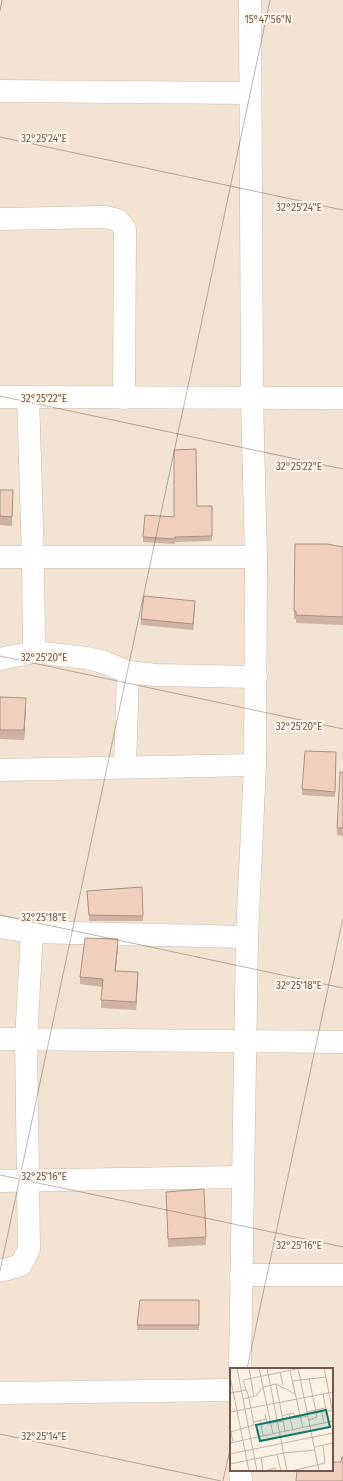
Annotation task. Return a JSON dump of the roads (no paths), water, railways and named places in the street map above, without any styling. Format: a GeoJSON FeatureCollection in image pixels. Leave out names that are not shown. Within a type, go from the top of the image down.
{"type":"FeatureCollection","features":[{"type":"Feature","properties":{"kind":"street"},"geometry":{"type":"LineString","coordinates":[[240,1368],[247,936],[255,765],[256,677],[256,558],[252,398],[249,93],[250,0]]}},
{"type":"Feature","properties":{"kind":"street"},"geometry":{"type":"LineString","coordinates":[[0,92],[249,93]]}},
{"type":"Feature","properties":{"kind":"street"},"geometry":{"type":"LineString","coordinates":[[0,219],[105,217],[118,220],[126,229],[124,398]]}},
{"type":"Feature","properties":{"kind":"street"},"geometry":{"type":"LineString","coordinates":[[0,397],[343,398]]}},
{"type":"Feature","properties":{"kind":"street"},"geometry":{"type":"LineString","coordinates":[[28,397],[33,557],[34,652]]}},
{"type":"Feature","properties":{"kind":"street"},"geometry":{"type":"LineString","coordinates":[[0,557],[256,558]]}},
{"type":"Feature","properties":{"kind":"street"},"geometry":{"type":"LineString","coordinates":[[0,659],[34,652],[87,658],[106,663],[128,672],[156,675],[256,677]]}},
{"type":"Feature","properties":{"kind":"street"},"geometry":{"type":"LineString","coordinates":[[125,767],[128,672]]}},
{"type":"Feature","properties":{"kind":"street"},"geometry":{"type":"LineString","coordinates":[[0,770],[255,765]]}},
{"type":"Feature","properties":{"kind":"street"},"geometry":{"type":"LineString","coordinates":[[0,927],[32,932],[247,936]]}},
{"type":"Feature","properties":{"kind":"street"},"geometry":{"type":"LineString","coordinates":[[0,1270],[21,1265],[29,1249],[26,1040],[32,932]]}},
{"type":"Feature","properties":{"kind":"street"},"geometry":{"type":"LineString","coordinates":[[0,1039],[343,1042]]}},
{"type":"Feature","properties":{"kind":"street"},"geometry":{"type":"LineString","coordinates":[[0,1182],[243,1177]]}},
{"type":"Feature","properties":{"kind":"street"},"geometry":{"type":"LineString","coordinates":[[241,1275],[343,1275]]}},
{"type":"Feature","properties":{"kind":"street"},"geometry":{"type":"LineString","coordinates":[[0,1393],[230,1390]]}}]}
